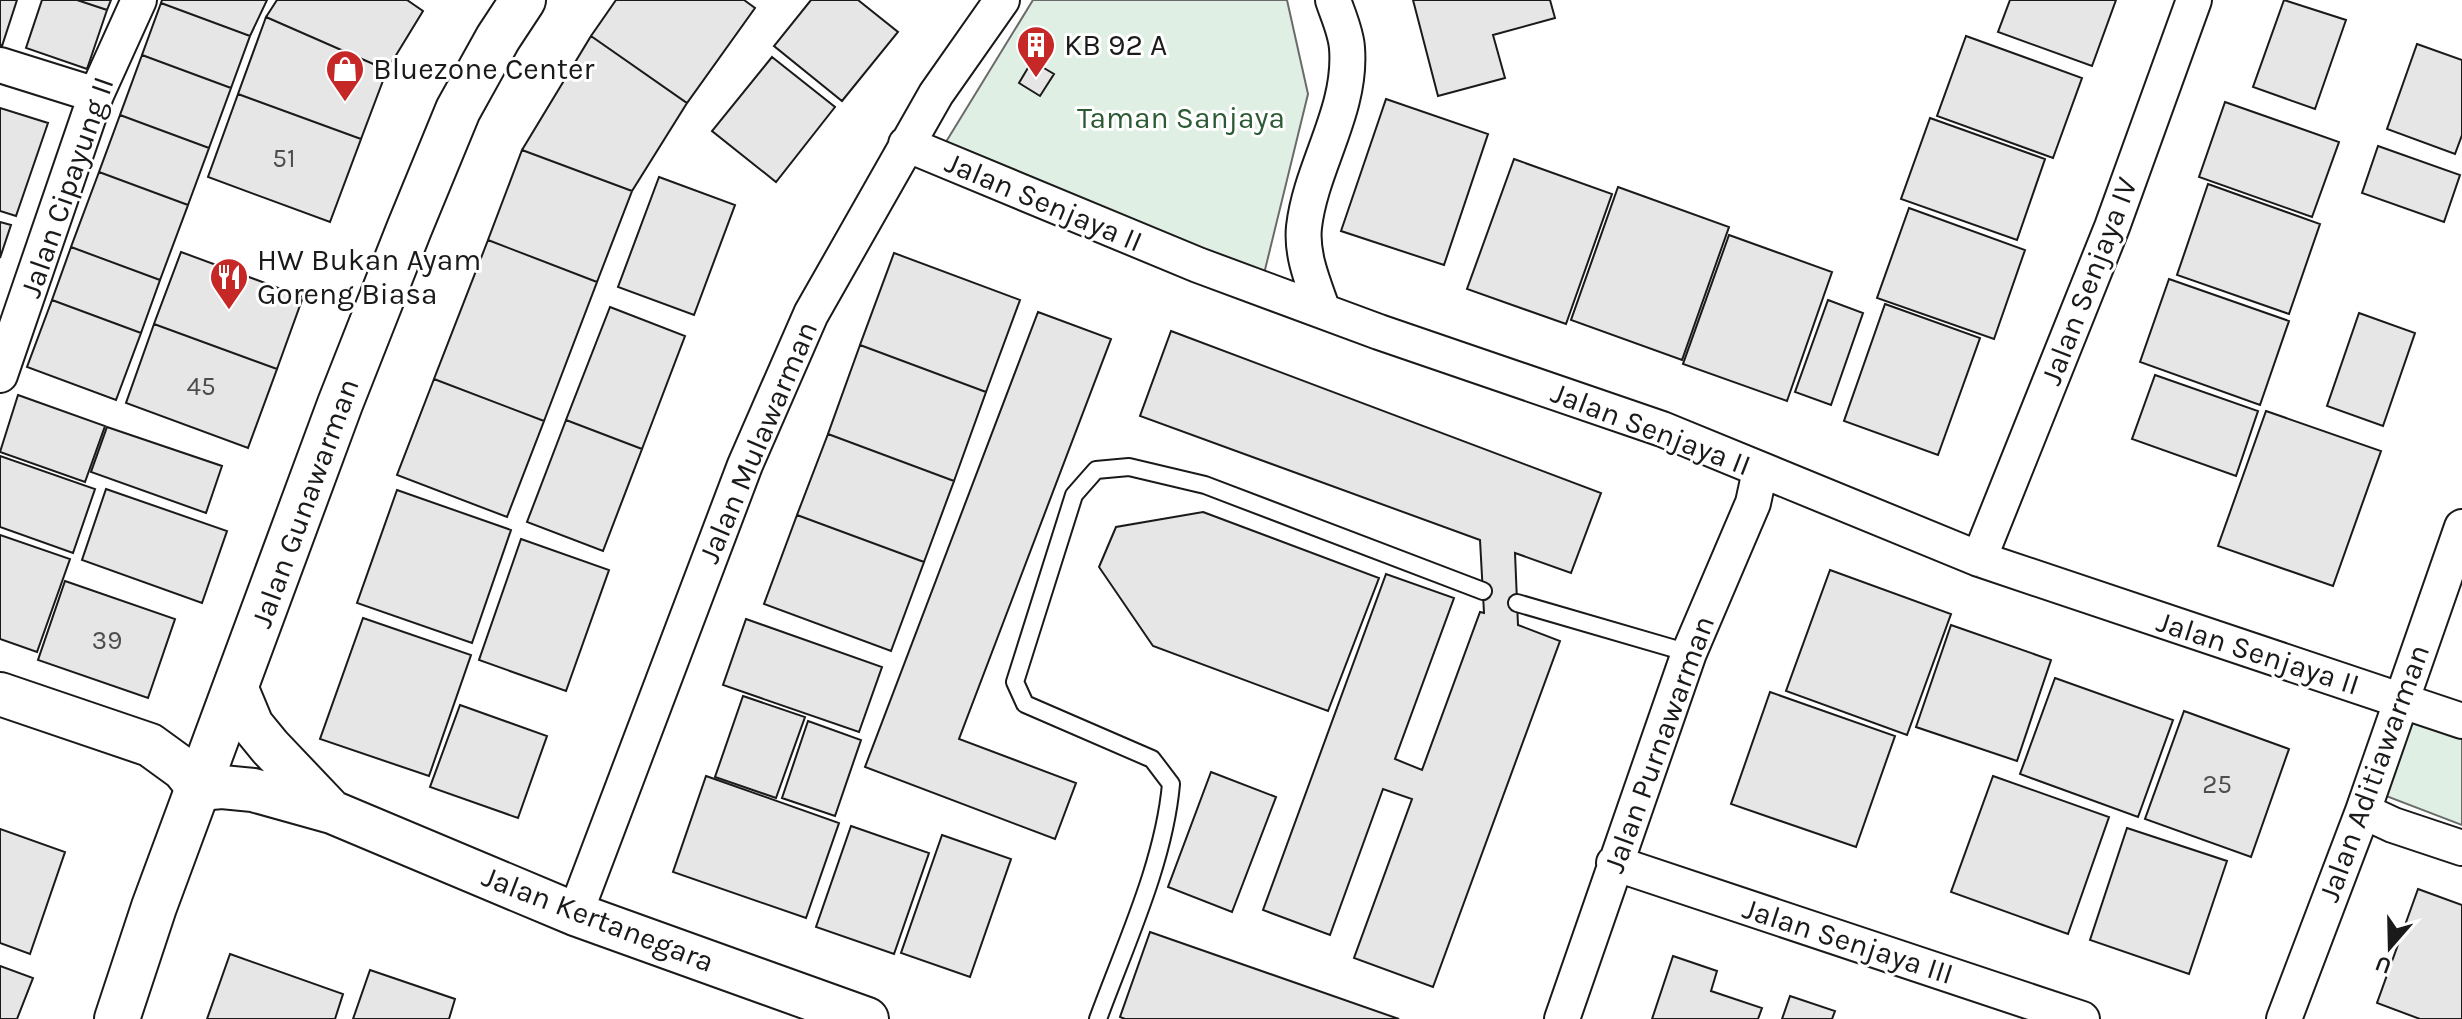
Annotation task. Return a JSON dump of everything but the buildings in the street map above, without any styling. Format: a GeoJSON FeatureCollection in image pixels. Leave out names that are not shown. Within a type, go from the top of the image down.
{"type":"FeatureCollection","features":[{"type":"Feature","properties":{"kind":"main road","name":"Jalan Gunawarman"},"geometry":{"type":"LineString","coordinates":[[117,1019],[154,907],[340,404],[452,123],[498,38],[523,0]]}},
{"type":"Feature","properties":{"kind":"street","name":"Jalan Cipayung II"},"geometry":{"type":"LineString","coordinates":[[0,375],[6,341],[96,95],[139,0]]}},
{"type":"Feature","properties":{"kind":"street","name":"Jalan Mulawarman"},"geometry":{"type":"LineString","coordinates":[[575,914],[745,465],[811,314],[936,94],[1002,0]]}},
{"type":"Feature","properties":{"kind":"street"},"geometry":{"type":"LineString","coordinates":[[1323,311],[1310,274],[1304,229],[1310,196],[1344,94],[1347,46],[1333,0]]}},
{"type":"Feature","properties":{"kind":"street","name":"Jalan Senjaya IV"},"geometry":{"type":"LineString","coordinates":[[1979,559],[2112,227],[2194,0]]}},
{"type":"Feature","properties":{"kind":"street"},"geometry":{"type":"LineString","coordinates":[[0,65],[96,95]]}},
{"type":"Feature","properties":{"kind":"street","name":"Jalan Senjaya II"},"geometry":{"type":"LineString","coordinates":[[906,144],[1124,236],[1323,311],[1662,429],[1979,559],[2462,721]]}},
{"type":"Feature","properties":{"kind":"street","name":"Jalan Purnawarman"},"geometry":{"type":"LineString","coordinates":[[1562,1019],[1689,653],[1753,503],[1760,471]]}},
{"type":"Feature","properties":{"kind":"street","name":"Jalan Aditiawarman"},"geometry":{"type":"LineString","coordinates":[[2284,1019],[2363,811],[2462,527]]}},
{"type":"Feature","properties":{"kind":"street","name":"Jalan Kertanegara"},"geometry":{"type":"LineString","coordinates":[[237,689],[252,725],[332,812]]}},
{"type":"Feature","properties":{"kind":"street"},"geometry":{"type":"LineString","coordinates":[[0,694],[150,745],[183,769],[199,789]]}},
{"type":"Feature","properties":{"kind":"street","name":"Jalan Kertanegara"},"geometry":{"type":"LineString","coordinates":[[199,789],[222,787],[253,790],[332,812],[575,914],[867,1019]]}},
{"type":"Feature","properties":{"kind":"street"},"geometry":{"type":"LineString","coordinates":[[2363,811],[2393,825],[2462,848]]}},
{"type":"Feature","properties":{"kind":"street","name":"Jalan Senjaya III"},"geometry":{"type":"LineString","coordinates":[[1614,863],[2082,1019]]}},
{"type":"Feature","properties":{"kind":"lane"},"geometry":{"type":"LineString","coordinates":[[1098,1019],[1151,872],[1168,817],[1171,784],[1152,759],[1025,704],[1015,682],[1074,495],[1096,470],[1129,467],[1205,485],[1483,591]]}},
{"type":"Feature","properties":{"kind":"lane"},"geometry":{"type":"LineString","coordinates":[[1517,603],[1689,653]]}},
{"type":"Feature","properties":{"kind":"green space","name":"Taman Sanjaya"},"geometry":{"type":"Polygon","coordinates":[[[1033,0],[1287,0],[1308,94],[1263,278],[941,150],[1033,0]]]}},
{"type":"Feature","properties":{"kind":"green space"},"geometry":{"type":"Polygon","coordinates":[[[2407,713],[2462,733],[2462,825],[2373,791],[2407,713]]]}},
{"type":"Feature","properties":{"kind":"place","name":"KB 92 A"},"geometry":{"type":"Point","coordinates":[1036,79]}},
{"type":"Feature","properties":{"kind":"place","name":"Bluezone Center"},"geometry":{"type":"Point","coordinates":[345,103]}},
{"type":"Feature","properties":{"kind":"place","name":"HW Bukan Ayam Goreng Biasa"},"geometry":{"type":"Point","coordinates":[229,311]}}]}
